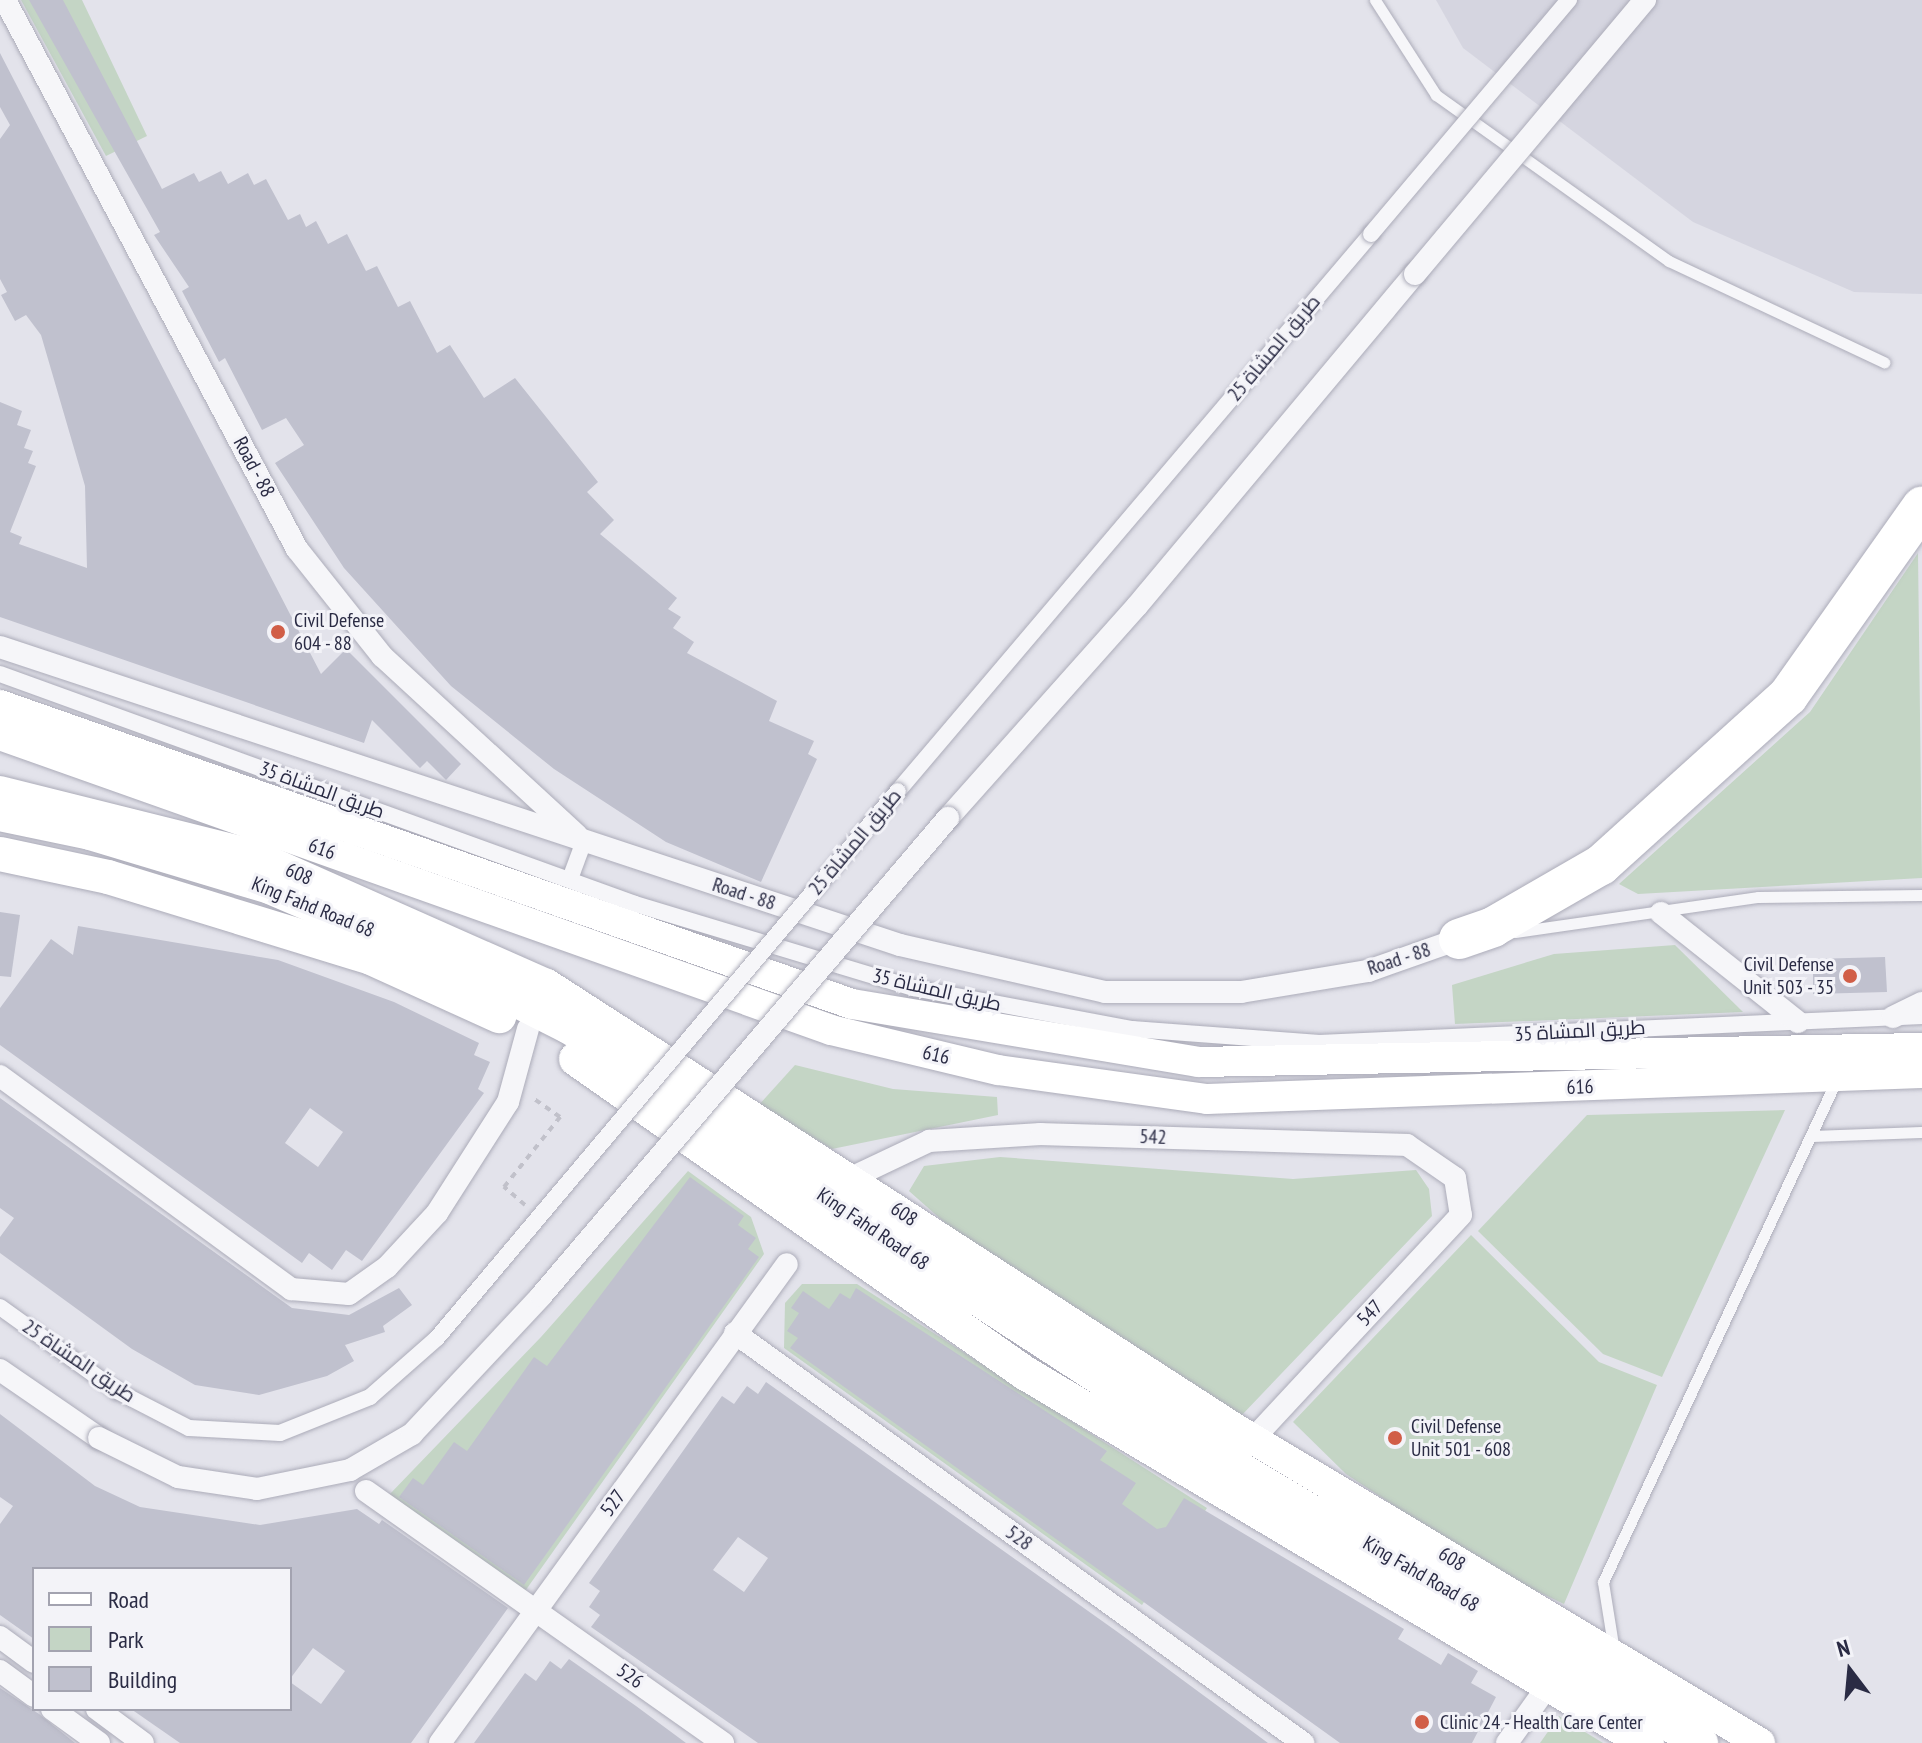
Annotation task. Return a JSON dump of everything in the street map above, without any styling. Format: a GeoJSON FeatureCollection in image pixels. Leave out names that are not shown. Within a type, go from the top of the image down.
{"type":"FeatureCollection","features":[{"type":"Feature","properties":{"kind":"highway"},"geometry":{"type":"LineString","coordinates":[[1459,939],[1493,927],[1601,865],[1788,696],[1922,507]]}},
{"type":"Feature","properties":{"kind":"main road","name":"616"},"geometry":{"type":"LineString","coordinates":[[0,705],[852,1004],[1198,1062],[1922,1048]]}},
{"type":"Feature","properties":{"kind":"main road","name":"616"},"geometry":{"type":"LineString","coordinates":[[0,735],[831,1030],[998,1070],[1207,1099],[1922,1073]]}},
{"type":"Feature","properties":{"kind":"main road","name":"608"},"geometry":{"type":"LineString","coordinates":[[0,791],[253,854],[547,984],[1253,1439],[1760,1743]]}},
{"type":"Feature","properties":{"kind":"main road","name":"King Fahd Road 68"},"geometry":{"type":"LineString","coordinates":[[0,814],[90,833],[270,887],[417,950],[569,1027],[766,1151],[846,1213],[1248,1474],[1701,1743]]}},
{"type":"Feature","properties":{"kind":"main road","name":"King Fahd Road 68"},"geometry":{"type":"LineString","coordinates":[[0,854],[108,877],[371,958],[528,1029],[835,1234],[1025,1373],[1647,1743]]}},
{"type":"Feature","properties":{"kind":"street","name":"Road - 88"},"geometry":{"type":"LineString","coordinates":[[5,0],[297,549],[382,656],[584,841],[900,945],[1105,992],[1241,992],[1368,971],[1459,939]]}},
{"type":"Feature","properties":{"kind":"street","name":"طريق المشاة 25"},"geometry":{"type":"LineString","coordinates":[[0,1307],[117,1391],[189,1428],[280,1433],[370,1397],[437,1338],[1569,0]]}},
{"type":"Feature","properties":{"kind":"street"},"geometry":{"type":"LineString","coordinates":[[0,1370],[99,1438],[178,1477],[257,1489],[350,1470],[412,1434],[541,1296],[948,818],[1137,606],[1645,0]]}},
{"type":"Feature","properties":{"kind":"street"},"geometry":{"type":"LineString","coordinates":[[0,647],[584,841],[570,879]]}},
{"type":"Feature","properties":{"kind":"street","name":"طريق المشاة 35"},"geometry":{"type":"LineString","coordinates":[[0,674],[570,879],[914,988],[1132,1029],[1319,1043],[1922,1016]]}},
{"type":"Feature","properties":{"kind":"street"},"geometry":{"type":"LineString","coordinates":[[1661,913],[1798,1022]]}},
{"type":"Feature","properties":{"kind":"street"},"geometry":{"type":"LineString","coordinates":[[1893,1017],[1922,1003]]}},
{"type":"Feature","properties":{"kind":"street"},"geometry":{"type":"LineString","coordinates":[[0,1076],[291,1289],[349,1294],[387,1267],[437,1213],[514,1085],[528,1029]]}},
{"type":"Feature","properties":{"kind":"street","name":"542"},"geometry":{"type":"LineString","coordinates":[[849,1179],[929,1141],[1041,1134],[1407,1145],[1455,1178]]}},
{"type":"Feature","properties":{"kind":"street","name":"547"},"geometry":{"type":"LineString","coordinates":[[1253,1439],[1461,1215],[1455,1178]]}},
{"type":"Feature","properties":{"kind":"street","name":"527"},"geometry":{"type":"LineString","coordinates":[[440,1743],[787,1264]]}},
{"type":"Feature","properties":{"kind":"street","name":"528"},"geometry":{"type":"LineString","coordinates":[[735,1333],[1303,1743]]}},
{"type":"Feature","properties":{"kind":"street","name":"526"},"geometry":{"type":"LineString","coordinates":[[366,1491],[723,1743]]}},
{"type":"Feature","properties":{"kind":"street"},"geometry":{"type":"LineString","coordinates":[[0,1637],[32,1661]]}},
{"type":"Feature","properties":{"kind":"street"},"geometry":{"type":"LineString","coordinates":[[0,1671],[32,1695]]}},
{"type":"Feature","properties":{"kind":"street"},"geometry":{"type":"LineString","coordinates":[[1507,1743],[1550,1683]]}},
{"type":"Feature","properties":{"kind":"street"},"geometry":{"type":"LineString","coordinates":[[55,1711],[99,1743]]}},
{"type":"Feature","properties":{"kind":"street"},"geometry":{"type":"LineString","coordinates":[[100,1711],[143,1743]]}},
{"type":"Feature","properties":{"kind":"lane"},"geometry":{"type":"LineString","coordinates":[[1375,0],[1436,95],[1656,252],[1884,362]]}},
{"type":"Feature","properties":{"kind":"lane","name":"Road - 88"},"geometry":{"type":"LineString","coordinates":[[1459,939],[1758,897],[1922,895]]}},
{"type":"Feature","properties":{"kind":"lane"},"geometry":{"type":"LineString","coordinates":[[1614,1655],[1603,1582],[1837,1078]]}},
{"type":"Feature","properties":{"kind":"lane"},"geometry":{"type":"LineString","coordinates":[[1811,1136],[1922,1132]]}},
{"type":"Feature","properties":{"kind":"path"},"geometry":{"type":"LineString","coordinates":[[514,1085],[560,1117],[504,1187],[539,1217]]}},
{"type":"Feature","properties":{"kind":"shaded area"},"geometry":{"type":"Polygon","coordinates":[[[1436,0],[1922,0],[1922,294],[1854,292],[1693,222],[1463,48],[1436,0]]]}},
{"type":"Feature","properties":{"kind":"green space"},"geometry":{"type":"Polygon","coordinates":[[[21,0],[82,0],[147,136],[106,156],[21,0]]]}},
{"type":"Feature","properties":{"kind":"green space"},"geometry":{"type":"Polygon","coordinates":[[[1918,553],[1922,878],[1638,894],[1619,884],[1810,712],[1918,553]]]}},
{"type":"Feature","properties":{"kind":"green space"},"geometry":{"type":"Polygon","coordinates":[[[1675,945],[1743,1012],[1455,1024],[1452,985],[1554,954],[1675,945]]]}},
{"type":"Feature","properties":{"kind":"green space"},"geometry":{"type":"Polygon","coordinates":[[[795,1065],[893,1089],[997,1097],[998,1115],[832,1149],[758,1106],[795,1065]]]}},
{"type":"Feature","properties":{"kind":"green space"},"geometry":{"type":"Polygon","coordinates":[[[1785,1110],[1662,1377],[1603,1354],[1478,1231],[1587,1115],[1785,1110]]]}},
{"type":"Feature","properties":{"kind":"green space"},"geometry":{"type":"Polygon","coordinates":[[[1000,1157],[1293,1179],[1416,1170],[1429,1189],[1432,1216],[1240,1417],[953,1230],[909,1191],[924,1166],[1000,1157]]]}},
{"type":"Feature","properties":{"kind":"green space"},"geometry":{"type":"Polygon","coordinates":[[[688,1171],[751,1217],[764,1254],[523,1594],[388,1496],[541,1337],[688,1171]]]}},
{"type":"Feature","properties":{"kind":"green space"},"geometry":{"type":"Polygon","coordinates":[[[1471,1235],[1599,1362],[1657,1385],[1564,1604],[1488,1568],[1346,1474],[1293,1422],[1471,1235]]]}},
{"type":"Feature","properties":{"kind":"green space"},"geometry":{"type":"Polygon","coordinates":[[[802,1284],[857,1284],[1207,1508],[1142,1605],[784,1348],[785,1303],[802,1284]]]}},
{"type":"Feature","properties":{"kind":"green space"},"geometry":{"type":"Polygon","coordinates":[[[1559,1716],[1603,1743],[1540,1743],[1559,1716]]]}},
{"type":"Feature","properties":{"kind":"building"},"geometry":{"type":"Polygon","coordinates":[[[29,0],[63,0],[162,189],[194,173],[199,182],[221,171],[228,184],[248,173],[254,185],[266,179],[288,220],[300,214],[306,227],[316,221],[328,244],[347,234],[366,271],[377,266],[398,307],[410,301],[437,353],[450,345],[484,398],[515,378],[598,482],[587,492],[614,520],[600,534],[677,598],[668,609],[681,617],[673,628],[694,642],[687,653],[777,701],[769,721],[814,741],[808,754],[817,759],[761,882],[666,842],[554,769],[451,686],[344,568],[275,463],[304,445],[286,418],[262,430],[225,358],[219,362],[182,291],[189,287],[154,235],[160,232],[29,0]]]}},
{"type":"Feature","properties":{"kind":"building"},"geometry":{"type":"Polygon","coordinates":[[[0,53],[321,674],[346,649],[461,764],[446,780],[427,761],[420,768],[372,720],[364,743],[0,617],[0,402],[22,411],[17,425],[31,430],[24,448],[33,451],[28,463],[36,466],[10,532],[22,537],[19,544],[87,568],[85,486],[41,335],[26,315],[15,321],[1,295],[7,292],[0,279],[0,139],[10,125],[0,107],[0,53]]]}},
{"type":"Feature","properties":{"kind":"building"},"geometry":{"type":"Polygon","coordinates":[[[0,912],[20,915],[11,977],[0,976],[0,912]]]}},
{"type":"Feature","properties":{"kind":"building"},"geometry":{"type":"Polygon","coordinates":[[[78,926],[278,960],[394,1002],[479,1043],[474,1055],[490,1062],[478,1089],[484,1093],[362,1261],[346,1250],[332,1270],[309,1253],[302,1263],[0,1045],[0,1008],[51,939],[73,955],[78,926]],[[310,1108],[285,1143],[318,1167],[343,1132],[310,1108]]]}},
{"type":"Feature","properties":{"kind":"building","name":"Civil Defense Unit 503 - 35"},"geometry":{"type":"Polygon","coordinates":[[[1885,957],[1887,992],[1813,994],[1813,959],[1885,957]]]}},
{"type":"Feature","properties":{"kind":"building"},"geometry":{"type":"Polygon","coordinates":[[[0,1098],[292,1308],[349,1315],[399,1288],[412,1305],[383,1326],[385,1332],[345,1345],[354,1361],[327,1376],[259,1395],[195,1385],[132,1349],[0,1253],[0,1237],[14,1218],[0,1208],[0,1098]]]}},
{"type":"Feature","properties":{"kind":"building"},"geometry":{"type":"Polygon","coordinates":[[[690,1177],[744,1216],[738,1225],[756,1238],[748,1249],[759,1257],[524,1585],[399,1497],[413,1478],[423,1485],[454,1442],[467,1451],[534,1357],[547,1366],[690,1177]]]}},
{"type":"Feature","properties":{"kind":"building"},"geometry":{"type":"Polygon","coordinates":[[[856,1288],[1107,1451],[1100,1460],[1136,1483],[1122,1504],[1157,1529],[1166,1527],[1184,1498],[1404,1629],[1398,1639],[1441,1665],[1448,1653],[1478,1671],[1471,1683],[1496,1697],[1472,1743],[1340,1743],[790,1348],[798,1338],[787,1331],[799,1313],[791,1308],[803,1291],[829,1309],[840,1293],[850,1299],[856,1288]]]}},
{"type":"Feature","properties":{"kind":"building"},"geometry":{"type":"Polygon","coordinates":[[[766,1382],[1268,1743],[758,1743],[591,1627],[600,1615],[589,1607],[600,1591],[589,1583],[722,1396],[734,1404],[747,1386],[758,1394],[766,1382]],[[738,1537],[713,1570],[744,1592],[768,1558],[738,1537]]]}},
{"type":"Feature","properties":{"kind":"building"},"geometry":{"type":"Polygon","coordinates":[[[0,1414],[95,1486],[140,1507],[260,1525],[357,1509],[379,1524],[382,1520],[508,1608],[411,1743],[180,1743],[134,1711],[292,1711],[292,1683],[321,1704],[345,1671],[313,1648],[292,1676],[292,1567],[32,1567],[32,1638],[0,1615],[0,1524],[13,1506],[0,1497],[0,1414]]]}},
{"type":"Feature","properties":{"kind":"building"},"geometry":{"type":"Polygon","coordinates":[[[569,1659],[686,1743],[474,1743],[525,1673],[536,1681],[550,1661],[561,1669],[569,1659]]]}},
{"type":"Feature","properties":{"kind":"building"},"geometry":{"type":"Polygon","coordinates":[[[0,1688],[75,1743],[0,1743],[0,1688]]]}},
{"type":"Feature","properties":{"kind":"place","name":"Civil Defense 604 - 88"},"geometry":{"type":"Point","coordinates":[278,632]}},
{"type":"Feature","properties":{"kind":"place","name":"Civil Defense Unit 503 - 35"},"geometry":{"type":"Point","coordinates":[1850,976]}},
{"type":"Feature","properties":{"kind":"place","name":"Civil Defense Unit 501 - 608"},"geometry":{"type":"Point","coordinates":[1395,1438]}},
{"type":"Feature","properties":{"kind":"place","name":"Clinic 24 - Health Care Center"},"geometry":{"type":"Point","coordinates":[1422,1722]}}]}
